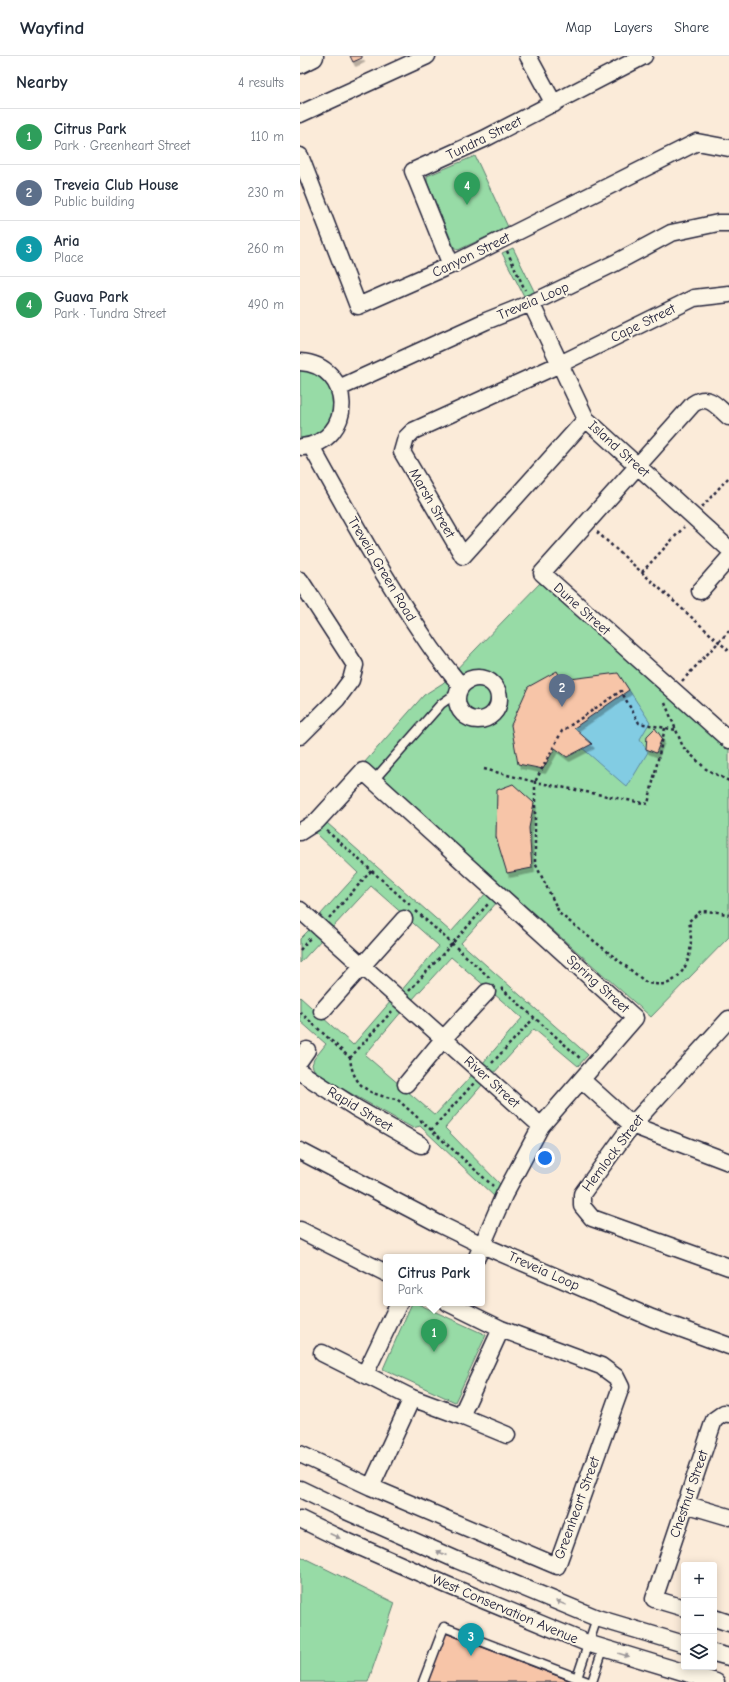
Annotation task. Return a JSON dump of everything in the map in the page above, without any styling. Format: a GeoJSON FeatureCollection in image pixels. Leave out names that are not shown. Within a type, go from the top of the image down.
{"type":"FeatureCollection","features":[{"type":"Feature","properties":{"kind":"street"},"geometry":{"type":"LineString","coordinates":[[300,62],[312,56]]}},
{"type":"Feature","properties":{"kind":"street"},"geometry":{"type":"LineString","coordinates":[[300,114],[427,56]]}},
{"type":"Feature","properties":{"kind":"street"},"geometry":{"type":"LineString","coordinates":[[528,56],[554,104]]}},
{"type":"Feature","properties":{"kind":"street","name":"Tundra Street"},"geometry":{"type":"LineString","coordinates":[[451,265],[413,171],[484,139],[644,56]]}},
{"type":"Feature","properties":{"kind":"street","name":"Canyon Street"},"geometry":{"type":"LineString","coordinates":[[300,156],[358,306],[451,265],[697,142],[729,148]]}},
{"type":"Feature","properties":{"kind":"street","name":"Treveia Loop"},"geometry":{"type":"LineString","coordinates":[[339,388],[486,321],[531,303],[615,263],[671,233],[718,223],[729,223]]}},
{"type":"Feature","properties":{"kind":"street","name":"Cape Street"},"geometry":{"type":"LineString","coordinates":[[560,364],[694,298],[729,294]]}},
{"type":"Feature","properties":{"kind":"street","name":"Island Street"},"geometry":{"type":"LineString","coordinates":[[531,303],[586,419],[729,549]]}},
{"type":"Feature","properties":{"kind":"street"},"geometry":{"type":"LineString","coordinates":[[300,362],[308,362],[321,368],[331,376],[339,388],[342,400],[341,413],[337,425],[330,435],[310,445]]}},
{"type":"Feature","properties":{"kind":"street","name":"Marsh Street"},"geometry":{"type":"LineString","coordinates":[[560,364],[413,431],[406,438],[402,452],[463,556],[586,419]]}},
{"type":"Feature","properties":{"kind":"street","name":"Dune Street"},"geometry":{"type":"LineString","coordinates":[[729,417],[710,400],[700,399],[693,404],[542,573],[729,740]]}},
{"type":"Feature","properties":{"kind":"street","name":"Treveia Green Road"},"geometry":{"type":"LineString","coordinates":[[310,445],[392,588],[428,644],[462,687]]}},
{"type":"Feature","properties":{"kind":"street"},"geometry":{"type":"LineString","coordinates":[[700,591],[729,558]]}},
{"type":"Feature","properties":{"kind":"street"},"geometry":{"type":"LineString","coordinates":[[300,582],[355,665],[351,680],[337,699],[300,736]]}},
{"type":"Feature","properties":{"kind":"street","name":"Spring Street"},"geometry":{"type":"LineString","coordinates":[[300,832],[316,821],[363,771],[378,775],[497,893],[635,1018],[541,1126],[504,1196],[480,1251]]}},
{"type":"Feature","properties":{"kind":"street","name":"River Street"},"geometry":{"type":"LineString","coordinates":[[300,910],[541,1126]]}},
{"type":"Feature","properties":{"kind":"street"},"geometry":{"type":"LineString","coordinates":[[322,1011],[404,919]]}},
{"type":"Feature","properties":{"kind":"street"},"geometry":{"type":"LineString","coordinates":[[406,1084],[444,1038],[494,987]]}},
{"type":"Feature","properties":{"kind":"street","name":"Hemlock Street"},"geometry":{"type":"LineString","coordinates":[[729,1019],[632,1125],[582,1194],[582,1206],[592,1218],[729,1267]]}},
{"type":"Feature","properties":{"kind":"street","name":"Rapid Street"},"geometry":{"type":"LineString","coordinates":[[300,1072],[356,1108],[421,1145]]}},
{"type":"Feature","properties":{"kind":"street"},"geometry":{"type":"LineString","coordinates":[[587,1074],[632,1125],[729,1162]]}},
{"type":"Feature","properties":{"kind":"street","name":"Treveia Loop"},"geometry":{"type":"LineString","coordinates":[[300,1152],[441,1225],[480,1251],[652,1318],[729,1346]]}},
{"type":"Feature","properties":{"kind":"street"},"geometry":{"type":"LineString","coordinates":[[300,1230],[383,1272]]}},
{"type":"Feature","properties":{"kind":"street"},"geometry":{"type":"LineString","coordinates":[[366,1374],[398,1306]]}},
{"type":"Feature","properties":{"kind":"street","name":"Greenheart Street"},"geometry":{"type":"LineString","coordinates":[[300,1454],[371,1487],[557,1566],[621,1388],[616,1377],[601,1366],[501,1329],[457,1306]]}},
{"type":"Feature","properties":{"kind":"street"},"geometry":{"type":"LineString","coordinates":[[461,1416],[501,1329]]}},
{"type":"Feature","properties":{"kind":"street"},"geometry":{"type":"LineString","coordinates":[[322,1353],[412,1398],[508,1435]]}},
{"type":"Feature","properties":{"kind":"street"},"geometry":{"type":"LineString","coordinates":[[371,1487],[412,1398]]}},
{"type":"Feature","properties":{"kind":"street","name":"Chestnut Street"},"geometry":{"type":"LineString","coordinates":[[681,1607],[654,1599],[714,1420],[724,1414],[729,1414]]}},
{"type":"Feature","properties":{"kind":"street","name":"West Conservation Avenue"},"geometry":{"type":"LineString","coordinates":[[300,1489],[457,1560],[597,1618],[681,1643]]}},
{"type":"Feature","properties":{"kind":"street"},"geometry":{"type":"LineString","coordinates":[[685,1504],[729,1517]]}},
{"type":"Feature","properties":{"kind":"street","name":"West Conservation Avenue"},"geometry":{"type":"LineString","coordinates":[[300,1519],[440,1582],[587,1643],[716,1682]]}},
{"type":"Feature","properties":{"kind":"street"},"geometry":{"type":"LineString","coordinates":[[717,1619],[729,1623]]}},
{"type":"Feature","properties":{"kind":"street"},"geometry":{"type":"LineString","coordinates":[[717,1654],[729,1657]]}},
{"type":"Feature","properties":{"kind":"lane","name":"Treveia Green Road"},"geometry":{"type":"LineString","coordinates":[[378,775],[437,708],[462,687]]}},
{"type":"Feature","properties":{"kind":"lane"},"geometry":{"type":"LineString","coordinates":[[585,1681],[587,1643],[597,1618]]}},
{"type":"Feature","properties":{"kind":"lane"},"geometry":{"type":"LineString","coordinates":[[423,1682],[444,1627],[585,1681]]}},
{"type":"Feature","properties":{"kind":"lane"},"geometry":{"type":"LineString","coordinates":[[585,1681],[603,1648]]}},
{"type":"Feature","properties":{"kind":"path"},"geometry":{"type":"LineString","coordinates":[[502,240],[531,303]]}},
{"type":"Feature","properties":{"kind":"path"},"geometry":{"type":"LineString","coordinates":[[587,524],[729,651]]}},
{"type":"Feature","properties":{"kind":"path"},"geometry":{"type":"LineString","coordinates":[[676,730],[639,723],[621,691],[562,731],[535,782],[535,863],[560,914],[647,983],[660,984],[672,981],[681,971],[690,954],[692,935],[689,921],[701,911],[718,912],[729,915]]}},
{"type":"Feature","properties":{"kind":"path"},"geometry":{"type":"LineString","coordinates":[[484,769],[535,782],[648,804],[665,728]]}},
{"type":"Feature","properties":{"kind":"path"},"geometry":{"type":"LineString","coordinates":[[316,821],[451,943],[494,987],[587,1074]]}},
{"type":"Feature","properties":{"kind":"path"},"geometry":{"type":"LineString","coordinates":[[300,950],[371,871]]}},
{"type":"Feature","properties":{"kind":"path"},"geometry":{"type":"LineString","coordinates":[[350,1058],[497,893]]}},
{"type":"Feature","properties":{"kind":"path"},"geometry":{"type":"LineString","coordinates":[[300,1012],[350,1058],[351,1071],[360,1084],[369,1091],[386,1098],[397,1099],[504,1196]]}},
{"type":"Feature","properties":{"kind":"green space"},"geometry":{"type":"Polygon","coordinates":[[[475,156],[508,227],[458,250],[454,247],[427,182],[427,176],[475,156]]]}},
{"type":"Feature","properties":{"kind":"green space"},"geometry":{"type":"Polygon","coordinates":[[[513,248],[536,295],[526,300],[502,253],[513,248]]]}},
{"type":"Feature","properties":{"kind":"green space"},"geometry":{"type":"Polygon","coordinates":[[[300,368],[324,378],[335,399],[331,422],[314,438],[300,441],[300,368]]]}},
{"type":"Feature","properties":{"kind":"green space"},"geometry":{"type":"Polygon","coordinates":[[[542,581],[729,749],[729,937],[651,1017],[364,763],[424,695],[443,683],[542,581]]]}},
{"type":"Feature","properties":{"kind":"green space"},"geometry":{"type":"Polygon","coordinates":[[[327,823],[451,932],[487,892],[498,901],[461,943],[588,1055],[578,1066],[534,1029],[493,1074],[482,1064],[522,1018],[451,957],[412,1000],[401,991],[439,946],[371,886],[333,927],[320,915],[358,873],[316,833],[327,823]]]}},
{"type":"Feature","properties":{"kind":"green space"},"geometry":{"type":"Polygon","coordinates":[[[311,928],[322,939],[300,963],[300,939],[311,928]]]}},
{"type":"Feature","properties":{"kind":"green space"},"geometry":{"type":"Polygon","coordinates":[[[300,997],[353,1045],[391,1001],[402,1011],[365,1055],[435,1115],[473,1074],[483,1084],[445,1128],[504,1188],[497,1199],[420,1126],[413,1128],[316,1074],[312,1065],[314,1059],[326,1044],[300,1021],[300,997]]]}},
{"type":"Feature","properties":{"kind":"green space"},"geometry":{"type":"Polygon","coordinates":[[[411,1306],[423,1306],[486,1335],[455,1402],[383,1369],[411,1306]]]}},
{"type":"Feature","properties":{"kind":"green space"},"geometry":{"type":"Polygon","coordinates":[[[300,1556],[395,1603],[368,1682],[300,1682],[300,1556]]]}},
{"type":"Feature","properties":{"kind":"water"},"geometry":{"type":"Polygon","coordinates":[[[625,684],[650,722],[640,739],[648,752],[627,787],[581,747],[568,725],[625,684]]]}},
{"type":"Feature","properties":{"kind":"building"},"geometry":{"type":"Polygon","coordinates":[[[350,56],[362,56],[362,58],[353,62],[350,56]]]}},
{"type":"Feature","properties":{"kind":"building"},"geometry":{"type":"Polygon","coordinates":[[[557,671],[562,680],[618,673],[629,690],[574,728],[592,744],[567,757],[555,748],[543,769],[518,764],[511,725],[528,687],[557,671]]]}},
{"type":"Feature","properties":{"kind":"building"},"geometry":{"type":"Polygon","coordinates":[[[655,728],[662,738],[656,753],[646,749],[647,736],[655,728]]]}},
{"type":"Feature","properties":{"kind":"building"},"geometry":{"type":"Polygon","coordinates":[[[513,784],[534,803],[529,828],[532,868],[507,873],[496,837],[497,790],[513,784]]]}},
{"type":"Feature","properties":{"kind":"building"},"geometry":{"type":"Polygon","coordinates":[[[445,1633],[568,1680],[568,1682],[427,1682],[445,1633]]]}},
{"type":"Feature","properties":{"kind":"place","name":"Guava Park"},"geometry":{"type":"Point","coordinates":[467,205]}},
{"type":"Feature","properties":{"kind":"place","name":"Treveia Club House"},"geometry":{"type":"Point","coordinates":[562,707]}},
{"type":"Feature","properties":{"kind":"place","name":"Citrus Park"},"geometry":{"type":"Point","coordinates":[434,1352]}},
{"type":"Feature","properties":{"kind":"place","name":"Aria"},"geometry":{"type":"Point","coordinates":[471,1656]}}]}
